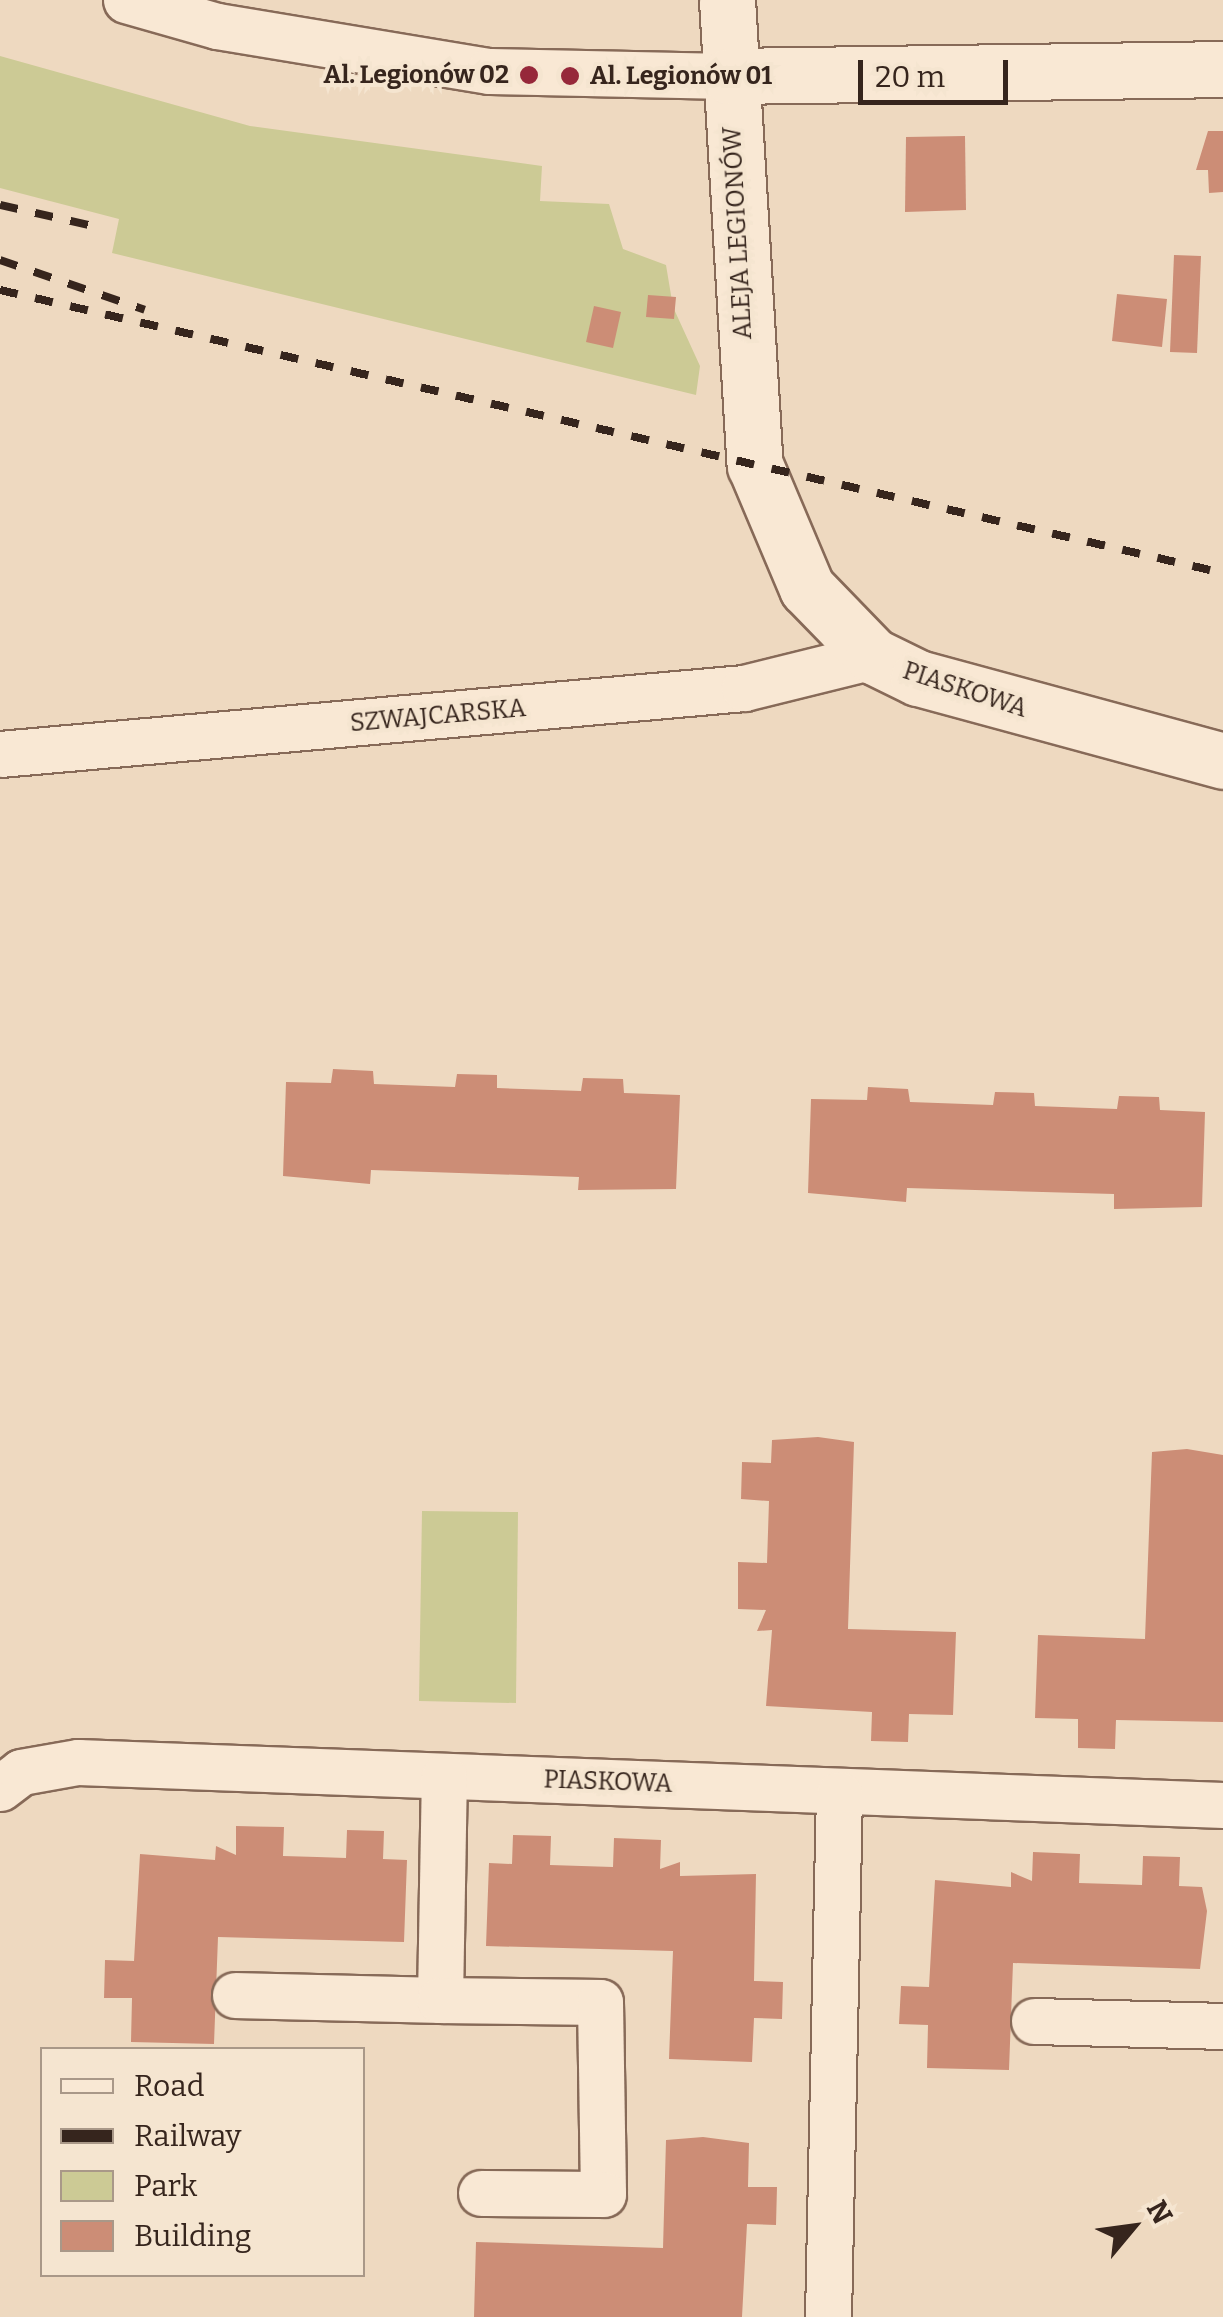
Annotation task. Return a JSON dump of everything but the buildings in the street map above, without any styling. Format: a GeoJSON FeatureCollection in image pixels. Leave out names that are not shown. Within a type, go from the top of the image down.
{"type":"FeatureCollection","features":[{"type":"Feature","properties":{"kind":"street"},"geometry":{"type":"LineString","coordinates":[[126,0],[217,26],[489,71],[730,76],[1223,69]]}},
{"type":"Feature","properties":{"kind":"street","name":"ALEJA LEGIONÓW"},"geometry":{"type":"LineString","coordinates":[[727,0],[755,465]]}},
{"type":"Feature","properties":{"kind":"street","name":"PIASKOWA"},"geometry":{"type":"LineString","coordinates":[[755,465],[807,588],[873,656],[963,694],[1223,761]]}},
{"type":"Feature","properties":{"kind":"street","name":"SZWAJCARSKA"},"geometry":{"type":"LineString","coordinates":[[0,754],[744,688],[873,656]]}},
{"type":"Feature","properties":{"kind":"street","name":"PIASKOWA"},"geometry":{"type":"LineString","coordinates":[[0,1788],[21,1772],[78,1762],[839,1794],[1223,1805]]}},
{"type":"Feature","properties":{"kind":"street"},"geometry":{"type":"LineString","coordinates":[[440,2000],[444,1777]]}},
{"type":"Feature","properties":{"kind":"street"},"geometry":{"type":"LineString","coordinates":[[828,2317],[839,1794]]}},
{"type":"Feature","properties":{"kind":"street"},"geometry":{"type":"LineString","coordinates":[[235,1996],[600,2002],[603,2194],[482,2193]]}},
{"type":"Feature","properties":{"kind":"street"},"geometry":{"type":"LineString","coordinates":[[1034,2021],[1223,2026]]}},
{"type":"Feature","properties":{"kind":"green space"},"geometry":{"type":"Polygon","coordinates":[[[0,56],[250,126],[542,166],[540,201],[609,204],[623,249],[666,265],[673,307],[700,366],[696,395],[112,253],[119,219],[0,188],[0,56]]]}},
{"type":"Feature","properties":{"kind":"green space"},"geometry":{"type":"Polygon","coordinates":[[[422,1511],[518,1512],[516,1703],[419,1701],[422,1511]]]}},
{"type":"Feature","properties":{"kind":"railway"},"geometry":{"type":"LineString","coordinates":[[0,205],[102,228]]}},
{"type":"Feature","properties":{"kind":"railway"},"geometry":{"type":"LineString","coordinates":[[0,260],[145,310]]}},
{"type":"Feature","properties":{"kind":"railway"},"geometry":{"type":"LineString","coordinates":[[0,290],[1223,573]]}},
{"type":"Feature","properties":{"kind":"place","name":"Al. Legionów 02"},"geometry":{"type":"Point","coordinates":[529,75]}},
{"type":"Feature","properties":{"kind":"place","name":"Al. Legionów 01"},"geometry":{"type":"Point","coordinates":[570,76]}}]}
